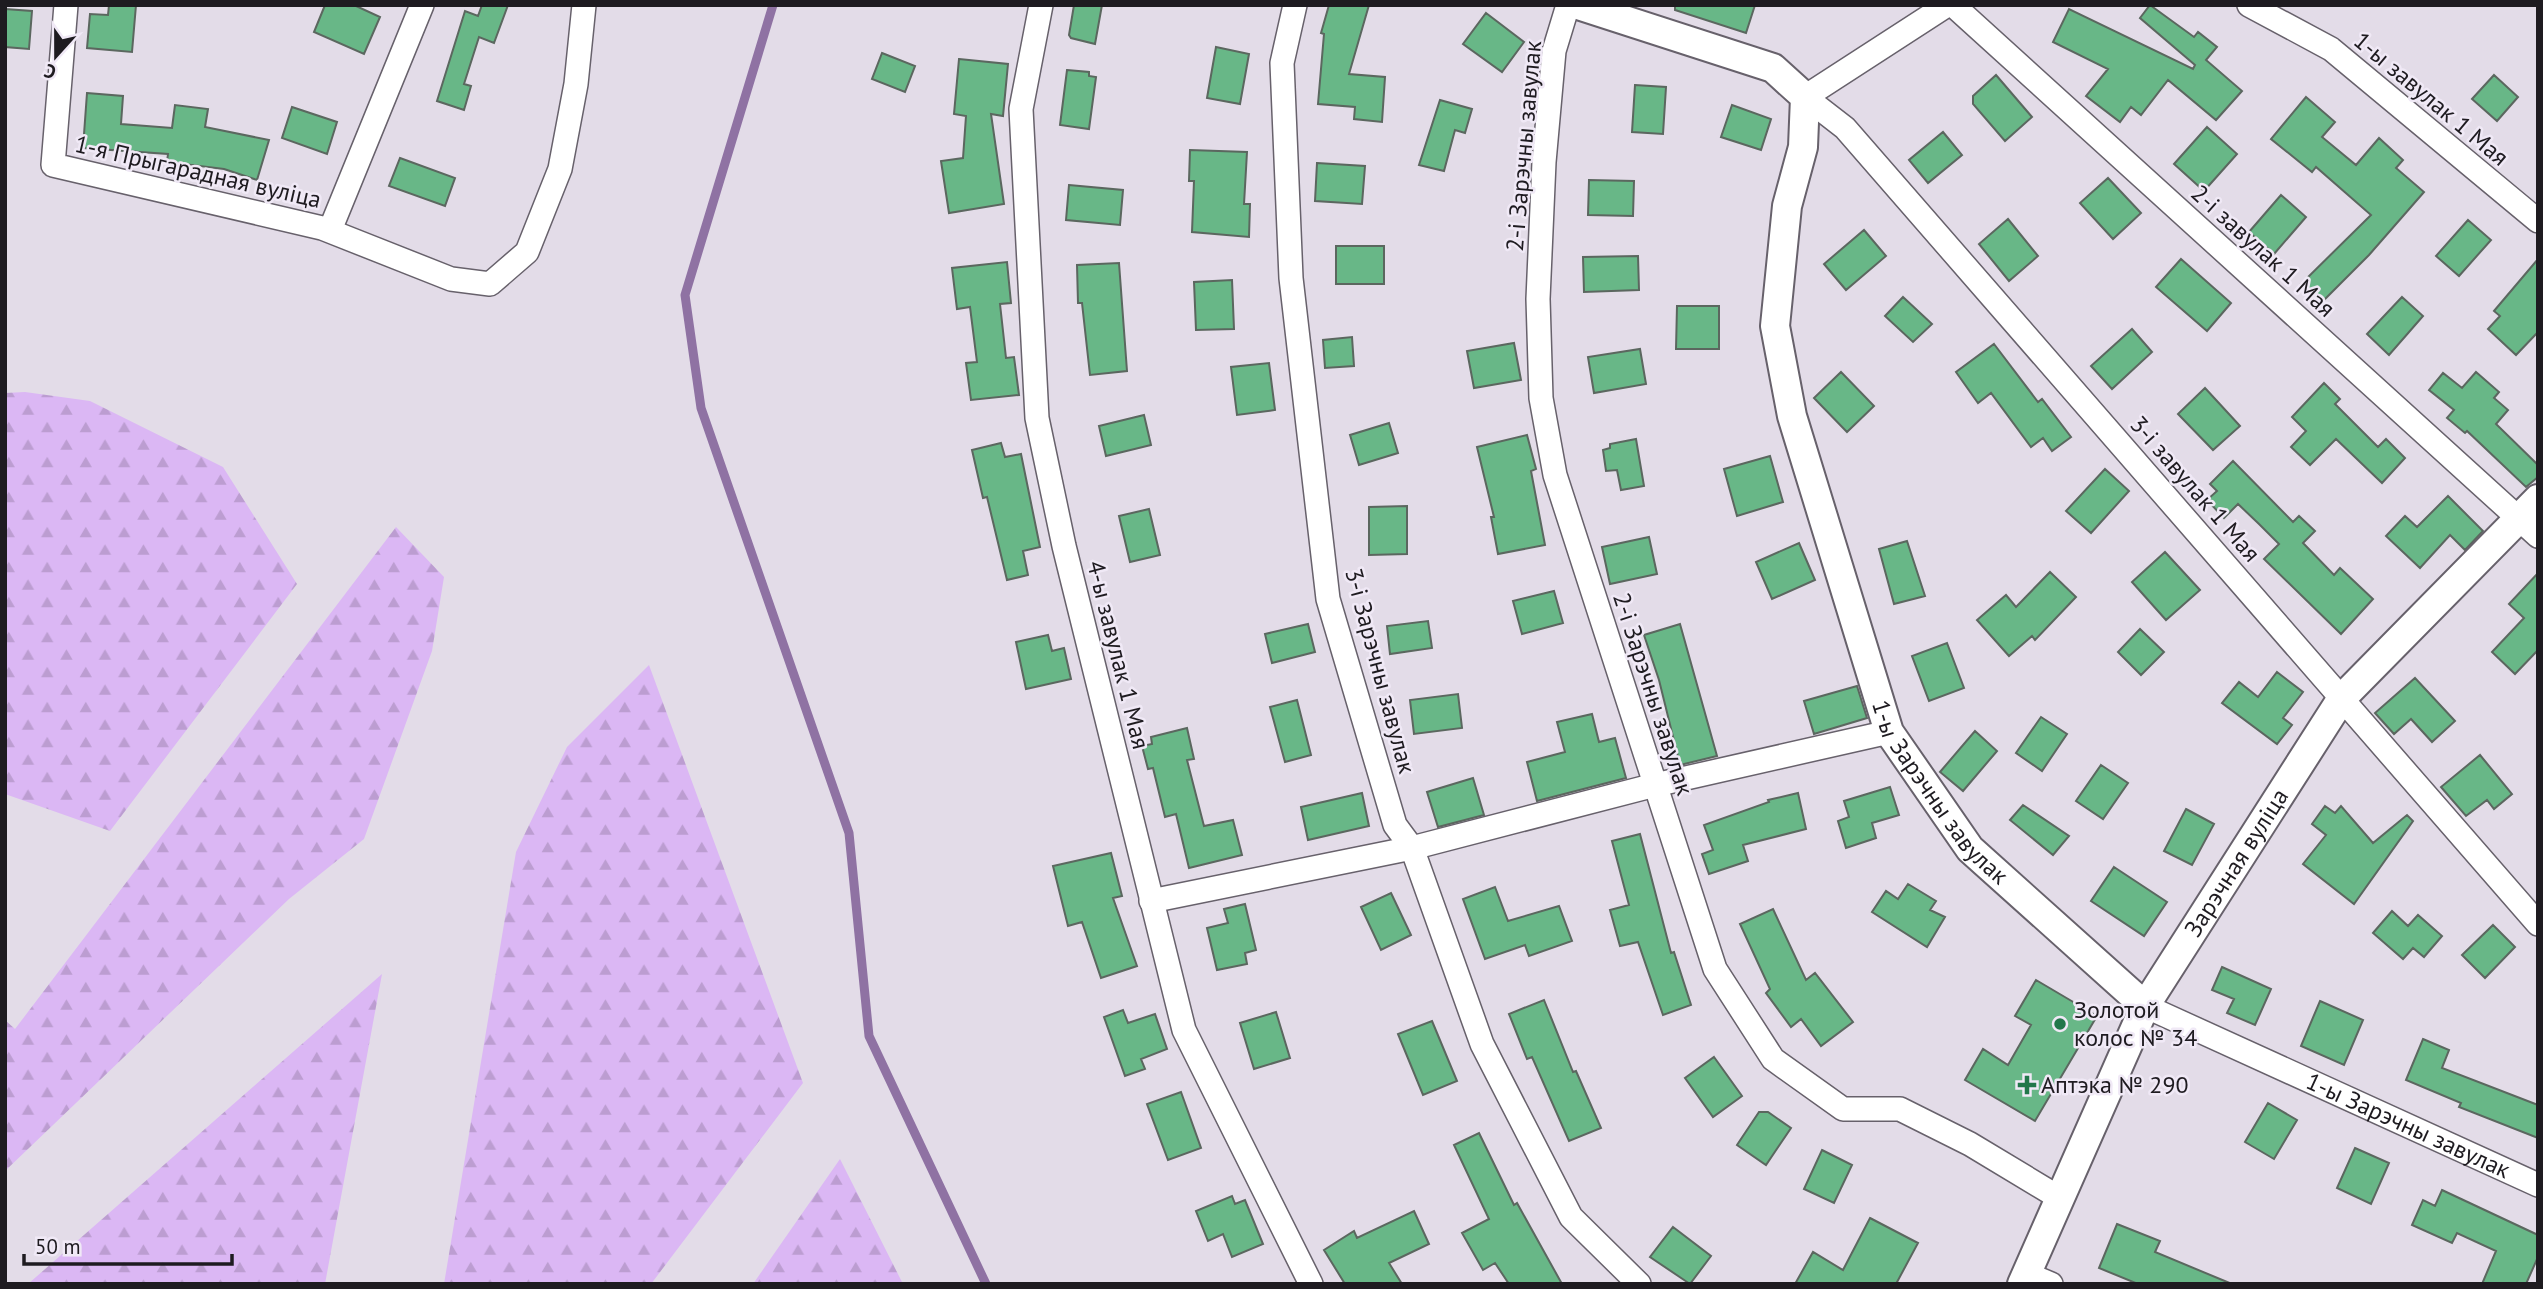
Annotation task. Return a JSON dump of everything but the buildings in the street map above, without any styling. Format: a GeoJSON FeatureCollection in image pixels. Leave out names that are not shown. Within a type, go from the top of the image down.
{"type":"FeatureCollection","features":[{"type":"Feature","properties":{"kind":"street","name":"1-я Прыгарадная вуліца"},"geometry":{"type":"LineString","coordinates":[[66,5],[53,165],[330,230],[451,279],[490,284],[527,252],[560,169],[576,85],[584,5]]}},
{"type":"Feature","properties":{"kind":"street","name":"1-я Прыгарадная вуліца"},"geometry":{"type":"LineString","coordinates":[[330,230],[422,5]]}},
{"type":"Feature","properties":{"kind":"street","name":"4-ы завулак 1 Мая"},"geometry":{"type":"LineString","coordinates":[[1041,5],[1021,108],[1037,418],[1064,547],[1184,1030],[1311,1284]]}},
{"type":"Feature","properties":{"kind":"street","name":"3-і Зарэчны завулак"},"geometry":{"type":"LineString","coordinates":[[1295,5],[1282,63],[1290,278],[1328,599],[1395,825],[1412,848],[1482,1044],[1571,1217],[1639,1284]]}},
{"type":"Feature","properties":{"kind":"street","name":"2-і Зарэчны завулак"},"geometry":{"type":"LineString","coordinates":[[1568,5],[1554,51],[1544,162],[1538,299],[1542,398],[1555,475],[1715,969],[1773,1059],[1843,1109],[1900,1109],[1970,1144],[2058,1197]]}},
{"type":"Feature","properties":{"kind":"street"},"geometry":{"type":"LineString","coordinates":[[1578,5],[1773,68],[1805,97],[1950,5]]}},
{"type":"Feature","properties":{"kind":"street","name":"2-і завулак 1 Мая"},"geometry":{"type":"LineString","coordinates":[[1950,5],[2531,518]]}},
{"type":"Feature","properties":{"kind":"street","name":"1-ы завулак 1 Мая"},"geometry":{"type":"LineString","coordinates":[[2249,5],[2331,49],[2538,221]]}},
{"type":"Feature","properties":{"kind":"street","name":"3-і завулак 1 Мая"},"geometry":{"type":"LineString","coordinates":[[1805,97],[1845,128],[2538,924]]}},
{"type":"Feature","properties":{"kind":"street","name":"1-ы Зарэчны завулак"},"geometry":{"type":"LineString","coordinates":[[1805,97],[1803,147],[1787,206],[1776,326],[1792,416],[1889,732],[1970,849],[2145,1006],[2538,1185]]}},
{"type":"Feature","properties":{"kind":"street","name":"Зарэчная вуліца"},"geometry":{"type":"LineString","coordinates":[[2033,1280],[2058,1197],[2145,1006],[2342,698],[2531,518]]}},
{"type":"Feature","properties":{"kind":"street"},"geometry":{"type":"LineString","coordinates":[[1151,901],[1412,848],[1655,785],[1889,732]]}},
{"type":"Feature","properties":{"kind":"green space"},"geometry":{"type":"Polygon","coordinates":[[[25,392],[90,401],[223,467],[297,584],[110,831],[5,794],[5,393],[25,392]]]}},
{"type":"Feature","properties":{"kind":"green space"},"geometry":{"type":"Polygon","coordinates":[[[396,527],[444,577],[432,651],[364,839],[289,899],[5,1171],[5,1020],[15,1029],[396,527]]]}},
{"type":"Feature","properties":{"kind":"green space"},"geometry":{"type":"Polygon","coordinates":[[[649,665],[803,1083],[651,1284],[444,1284],[516,852],[567,747],[649,665]]]}},
{"type":"Feature","properties":{"kind":"green space"},"geometry":{"type":"Polygon","coordinates":[[[382,974],[325,1284],[28,1284],[382,974]]]}},
{"type":"Feature","properties":{"kind":"green space"},"geometry":{"type":"Polygon","coordinates":[[[840,1159],[903,1284],[753,1284],[840,1159]]]}},
{"type":"Feature","properties":{"kind":"waterway"},"geometry":{"type":"LineString","coordinates":[[773,5],[685,295],[701,408],[849,833],[869,1036],[986,1284]]}},
{"type":"Feature","properties":{"kind":"place","name":"Золотой колос № 34"},"geometry":{"type":"Point","coordinates":[2060,1024]}},
{"type":"Feature","properties":{"kind":"place","name":"Аптэка № 290"},"geometry":{"type":"Point","coordinates":[2027,1085]}}]}
